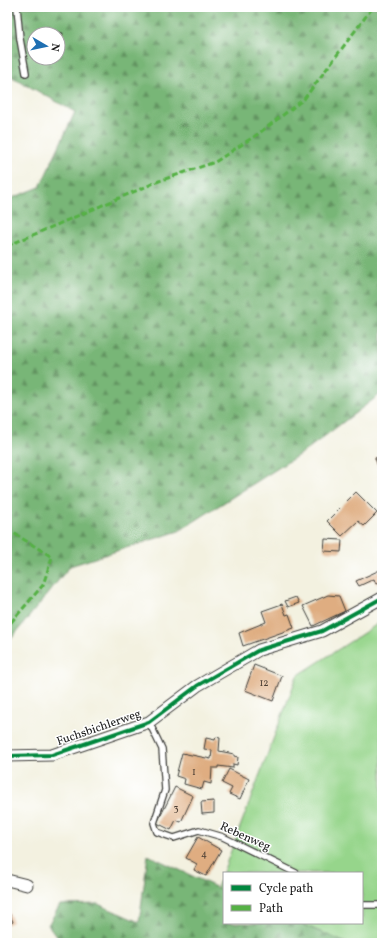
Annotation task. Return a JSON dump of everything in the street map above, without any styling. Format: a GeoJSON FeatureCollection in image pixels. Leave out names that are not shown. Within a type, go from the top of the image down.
{"type":"FeatureCollection","features":[{"type":"Feature","properties":{"kind":"street","name":"Fuchsbichlerweg"},"geometry":{"type":"LineString","coordinates":[[7,756],[52,755],[149,722],[197,686],[259,650],[322,630],[382,598]]}},
{"type":"Feature","properties":{"kind":"street"},"geometry":{"type":"LineString","coordinates":[[7,880],[27,885]]}},
{"type":"Feature","properties":{"kind":"lane"},"geometry":{"type":"LineString","coordinates":[[17,7],[20,39],[26,74]]}},
{"type":"Feature","properties":{"kind":"lane","name":"Rebenweg"},"geometry":{"type":"LineString","coordinates":[[149,722],[162,749],[165,790],[154,823],[157,832],[174,838],[199,830],[223,837],[294,872]]}},
{"type":"Feature","properties":{"kind":"lane"},"geometry":{"type":"LineString","coordinates":[[363,905],[382,905]]}},
{"type":"Feature","properties":{"kind":"green space"},"geometry":{"type":"Polygon","coordinates":[[[7,7],[382,7],[382,393],[305,451],[179,531],[70,566],[7,644],[7,200],[40,187],[75,112],[7,74],[7,7]]]}},
{"type":"Feature","properties":{"kind":"green space"},"geometry":{"type":"Polygon","coordinates":[[[382,621],[382,942],[346,943],[301,924],[363,924],[363,872],[223,872],[297,676],[382,621]]]}},
{"type":"Feature","properties":{"kind":"green space"},"geometry":{"type":"Polygon","coordinates":[[[148,855],[223,891],[223,924],[301,924],[346,943],[62,943],[48,925],[60,905],[98,904],[139,922],[148,855]]]}},
{"type":"Feature","properties":{"kind":"green space"},"geometry":{"type":"Polygon","coordinates":[[[223,872],[223,891],[217,888],[223,872]]]}},
{"type":"Feature","properties":{"kind":"building"},"geometry":{"type":"Polygon","coordinates":[[[382,456],[382,478],[375,458],[382,456]]]}},
{"type":"Feature","properties":{"kind":"building"},"geometry":{"type":"Polygon","coordinates":[[[356,492],[377,513],[364,526],[358,521],[342,536],[327,521],[356,492]]]}},
{"type":"Feature","properties":{"kind":"building"},"geometry":{"type":"Polygon","coordinates":[[[325,539],[342,540],[341,552],[324,551],[325,539]]]}},
{"type":"Feature","properties":{"kind":"building"},"geometry":{"type":"Polygon","coordinates":[[[382,569],[382,581],[376,584],[374,579],[359,586],[356,581],[382,569]]]}},
{"type":"Feature","properties":{"kind":"building"},"geometry":{"type":"Polygon","coordinates":[[[328,595],[339,596],[345,611],[313,626],[303,606],[328,595]]]}},
{"type":"Feature","properties":{"kind":"building"},"geometry":{"type":"Polygon","coordinates":[[[296,597],[299,603],[288,607],[285,601],[296,597]]]}},
{"type":"Feature","properties":{"kind":"building"},"geometry":{"type":"Polygon","coordinates":[[[282,604],[286,615],[289,614],[294,628],[243,646],[239,633],[266,622],[262,611],[282,604]]]}},
{"type":"Feature","properties":{"kind":"building"},"geometry":{"type":"Polygon","coordinates":[[[254,665],[282,676],[273,701],[245,690],[254,665]]]}},
{"type":"Feature","properties":{"kind":"building"},"geometry":{"type":"Polygon","coordinates":[[[216,737],[220,738],[219,751],[234,754],[234,756],[238,757],[237,765],[233,764],[233,768],[218,766],[218,768],[212,768],[211,784],[204,782],[202,789],[184,784],[185,779],[176,776],[182,753],[211,759],[212,750],[204,749],[206,738],[215,740],[216,737]]]}},
{"type":"Feature","properties":{"kind":"building"},"geometry":{"type":"Polygon","coordinates":[[[229,769],[249,779],[240,799],[229,794],[232,788],[222,783],[229,769]]]}},
{"type":"Feature","properties":{"kind":"building"},"geometry":{"type":"Polygon","coordinates":[[[175,787],[193,796],[181,822],[176,820],[171,830],[157,823],[175,787]]]}},
{"type":"Feature","properties":{"kind":"building"},"geometry":{"type":"Polygon","coordinates":[[[214,801],[214,813],[202,814],[201,802],[214,801]]]}},
{"type":"Feature","properties":{"kind":"building"},"geometry":{"type":"Polygon","coordinates":[[[198,837],[221,850],[206,876],[194,870],[197,864],[186,858],[198,837]]]}},
{"type":"Feature","properties":{"kind":"building"},"geometry":{"type":"Polygon","coordinates":[[[380,838],[382,838],[382,856],[381,856],[380,838]]]}},
{"type":"Feature","properties":{"kind":"building"},"geometry":{"type":"Polygon","coordinates":[[[7,908],[13,922],[7,925],[7,908]]]}},
{"type":"Feature","properties":{"kind":"marked path"},"geometry":{"type":"LineString","coordinates":[[7,246],[159,181],[215,162],[258,134],[304,99],[373,7]]}},
{"type":"Feature","properties":{"kind":"marked path"},"geometry":{"type":"LineString","coordinates":[[7,529],[52,557],[43,585],[7,627]]}},
{"type":"Feature","properties":{"kind":"cycle path"},"geometry":{"type":"LineString","coordinates":[[7,756],[52,755],[149,722],[197,686],[259,650],[322,631],[382,598]]}}]}
